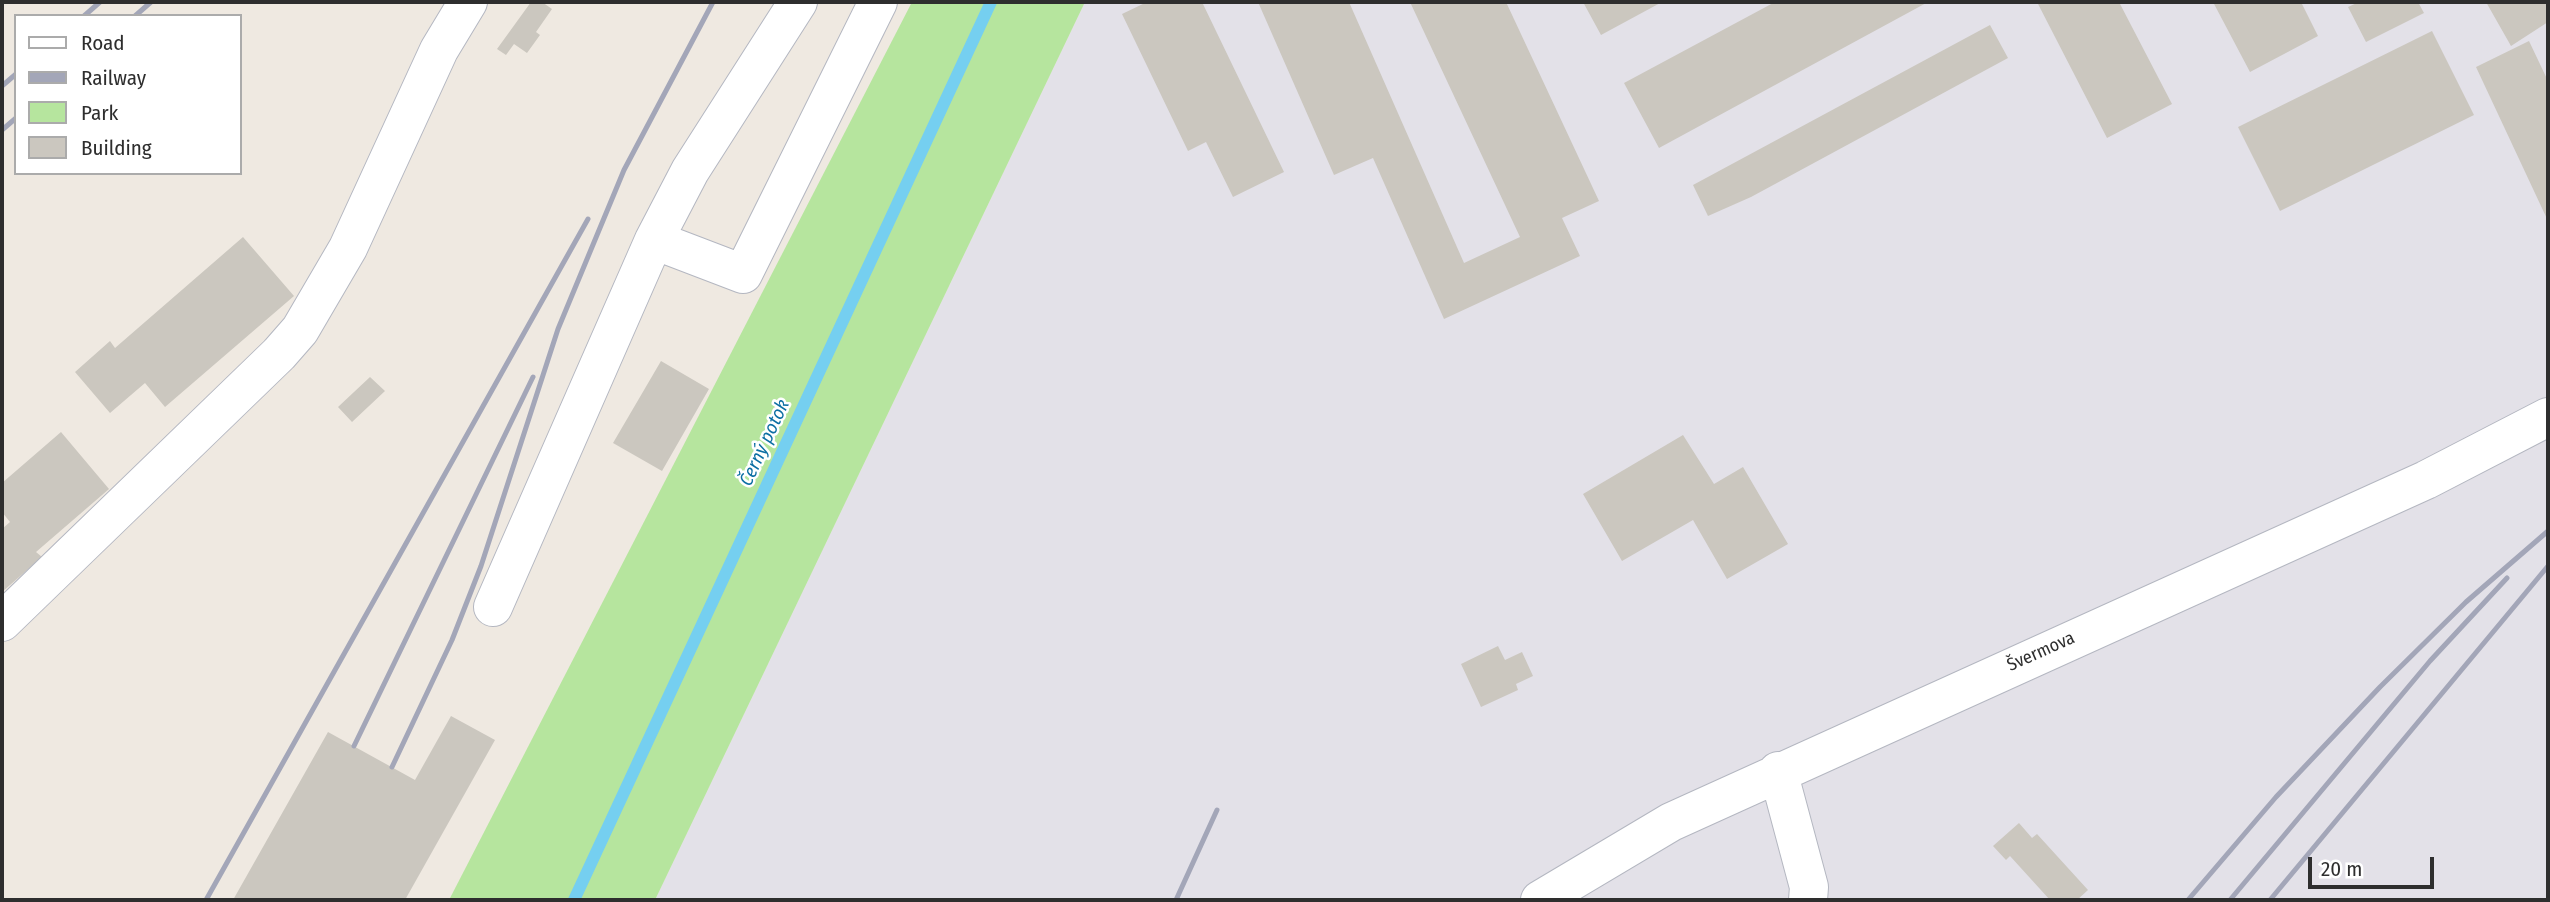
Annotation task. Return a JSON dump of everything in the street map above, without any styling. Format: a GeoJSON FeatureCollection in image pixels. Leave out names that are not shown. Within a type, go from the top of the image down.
{"type":"FeatureCollection","features":[{"type":"Feature","properties":{"kind":"street"},"geometry":{"type":"LineString","coordinates":[[2,622],[270,364],[300,330],[348,248],[439,50],[468,2]]}},
{"type":"Feature","properties":{"kind":"street"},"geometry":{"type":"LineString","coordinates":[[493,607],[654,240],[690,172],[798,2]]}},
{"type":"Feature","properties":{"kind":"street"},"geometry":{"type":"LineString","coordinates":[[654,240],[743,274],[878,2]]}},
{"type":"Feature","properties":{"kind":"street","name":"Švermova"},"geometry":{"type":"LineString","coordinates":[[1540,900],[1671,822],[1778,771],[2426,480],[2548,417]]}},
{"type":"Feature","properties":{"kind":"street"},"geometry":{"type":"LineString","coordinates":[[1778,771],[1809,887],[1808,900]]}},
{"type":"Feature","properties":{"kind":"shaded area"},"geometry":{"type":"Polygon","coordinates":[[[1085,2],[2548,2],[2548,900],[655,900],[1085,2]]]}},
{"type":"Feature","properties":{"kind":"green space"},"geometry":{"type":"Polygon","coordinates":[[[912,2],[1085,2],[655,900],[449,900],[912,2]]]}},
{"type":"Feature","properties":{"kind":"building"},"geometry":{"type":"Polygon","coordinates":[[[531,2],[542,2],[552,9],[536,32],[540,35],[527,53],[514,44],[506,55],[497,49],[531,2]]]}},
{"type":"Feature","properties":{"kind":"building"},"geometry":{"type":"Polygon","coordinates":[[[1147,2],[1202,2],[1284,172],[1233,197],[1206,142],[1188,151],[1122,14],[1147,2]]]}},
{"type":"Feature","properties":{"kind":"building"},"geometry":{"type":"Polygon","coordinates":[[[1258,2],[1349,2],[1464,263],[1520,237],[1410,2],[1506,2],[1599,201],[1562,218],[1580,256],[1444,319],[1373,158],[1334,175],[1258,2]]]}},
{"type":"Feature","properties":{"kind":"building"},"geometry":{"type":"Polygon","coordinates":[[[1583,2],[1662,2],[1601,35],[1583,2]]]}},
{"type":"Feature","properties":{"kind":"building"},"geometry":{"type":"Polygon","coordinates":[[[1775,2],[1928,2],[1659,148],[1624,83],[1775,2]]]}},
{"type":"Feature","properties":{"kind":"building"},"geometry":{"type":"Polygon","coordinates":[[[2037,2],[2119,2],[2172,104],[2107,138],[2037,2]]]}},
{"type":"Feature","properties":{"kind":"building"},"geometry":{"type":"Polygon","coordinates":[[[2213,2],[2301,2],[2318,36],[2250,72],[2213,2]]]}},
{"type":"Feature","properties":{"kind":"building"},"geometry":{"type":"Polygon","coordinates":[[[2359,2],[2418,2],[2424,13],[2366,42],[2348,7],[2359,2]]]}},
{"type":"Feature","properties":{"kind":"building"},"geometry":{"type":"Polygon","coordinates":[[[2486,2],[2548,2],[2548,22],[2511,46],[2486,2]]]}},
{"type":"Feature","properties":{"kind":"building"},"geometry":{"type":"Polygon","coordinates":[[[1990,25],[2008,58],[1751,197],[1708,216],[1693,185],[1990,25]]]}},
{"type":"Feature","properties":{"kind":"building"},"geometry":{"type":"Polygon","coordinates":[[[2432,31],[2474,115],[2280,211],[2238,127],[2432,31]]]}},
{"type":"Feature","properties":{"kind":"building"},"geometry":{"type":"Polygon","coordinates":[[[2529,41],[2548,81],[2548,221],[2476,67],[2529,41]]]}},
{"type":"Feature","properties":{"kind":"building"},"geometry":{"type":"Polygon","coordinates":[[[243,237],[294,296],[165,407],[145,383],[110,413],[75,372],[110,341],[115,348],[243,237]]]}},
{"type":"Feature","properties":{"kind":"building"},"geometry":{"type":"Polygon","coordinates":[[[661,361],[709,389],[662,471],[613,443],[661,361]]]}},
{"type":"Feature","properties":{"kind":"building"},"geometry":{"type":"Polygon","coordinates":[[[370,377],[385,391],[352,422],[338,407],[370,377]]]}},
{"type":"Feature","properties":{"kind":"building"},"geometry":{"type":"Polygon","coordinates":[[[61,432],[109,489],[36,552],[42,557],[2,592],[2,529],[10,522],[2,512],[2,483],[61,432]]]}},
{"type":"Feature","properties":{"kind":"building"},"geometry":{"type":"Polygon","coordinates":[[[1683,435],[1714,484],[1743,467],[1788,544],[1727,579],[1693,520],[1622,561],[1583,494],[1683,435]]]}},
{"type":"Feature","properties":{"kind":"building"},"geometry":{"type":"Polygon","coordinates":[[[1498,646],[1505,660],[1522,652],[1533,676],[1516,684],[1518,690],[1481,707],[1461,664],[1498,646]]]}},
{"type":"Feature","properties":{"kind":"building"},"geometry":{"type":"Polygon","coordinates":[[[451,716],[495,740],[405,900],[233,900],[328,732],[415,780],[451,716]]]}},
{"type":"Feature","properties":{"kind":"building"},"geometry":{"type":"Polygon","coordinates":[[[2019,823],[2032,838],[2037,834],[2088,890],[2077,900],[2050,900],[2010,856],[2006,860],[1993,846],[2019,823]]]}},
{"type":"Feature","properties":{"kind":"waterway","name":"Černý potok"},"geometry":{"type":"LineString","coordinates":[[574,900],[991,2]]}},
{"type":"Feature","properties":{"kind":"railway"},"geometry":{"type":"LineString","coordinates":[[86,14],[100,2]]}},
{"type":"Feature","properties":{"kind":"railway"},"geometry":{"type":"LineString","coordinates":[[137,14],[151,2]]}},
{"type":"Feature","properties":{"kind":"railway"},"geometry":{"type":"LineString","coordinates":[[392,767],[452,640],[481,566],[558,329],[624,170],[713,2]]}},
{"type":"Feature","properties":{"kind":"railway"},"geometry":{"type":"LineString","coordinates":[[2,86],[14,76]]}},
{"type":"Feature","properties":{"kind":"railway"},"geometry":{"type":"LineString","coordinates":[[2,130],[14,120]]}},
{"type":"Feature","properties":{"kind":"railway"},"geometry":{"type":"LineString","coordinates":[[206,900],[588,219]]}},
{"type":"Feature","properties":{"kind":"railway"},"geometry":{"type":"LineString","coordinates":[[354,746],[533,377]]}},
{"type":"Feature","properties":{"kind":"railway"},"geometry":{"type":"LineString","coordinates":[[2188,900],[2276,797],[2380,687],[2466,602],[2548,531]]}},
{"type":"Feature","properties":{"kind":"railway"},"geometry":{"type":"LineString","coordinates":[[2270,900],[2548,566]]}},
{"type":"Feature","properties":{"kind":"railway"},"geometry":{"type":"LineString","coordinates":[[2230,900],[2430,661],[2507,578]]}},
{"type":"Feature","properties":{"kind":"railway"},"geometry":{"type":"LineString","coordinates":[[1176,900],[1217,810]]}}]}
